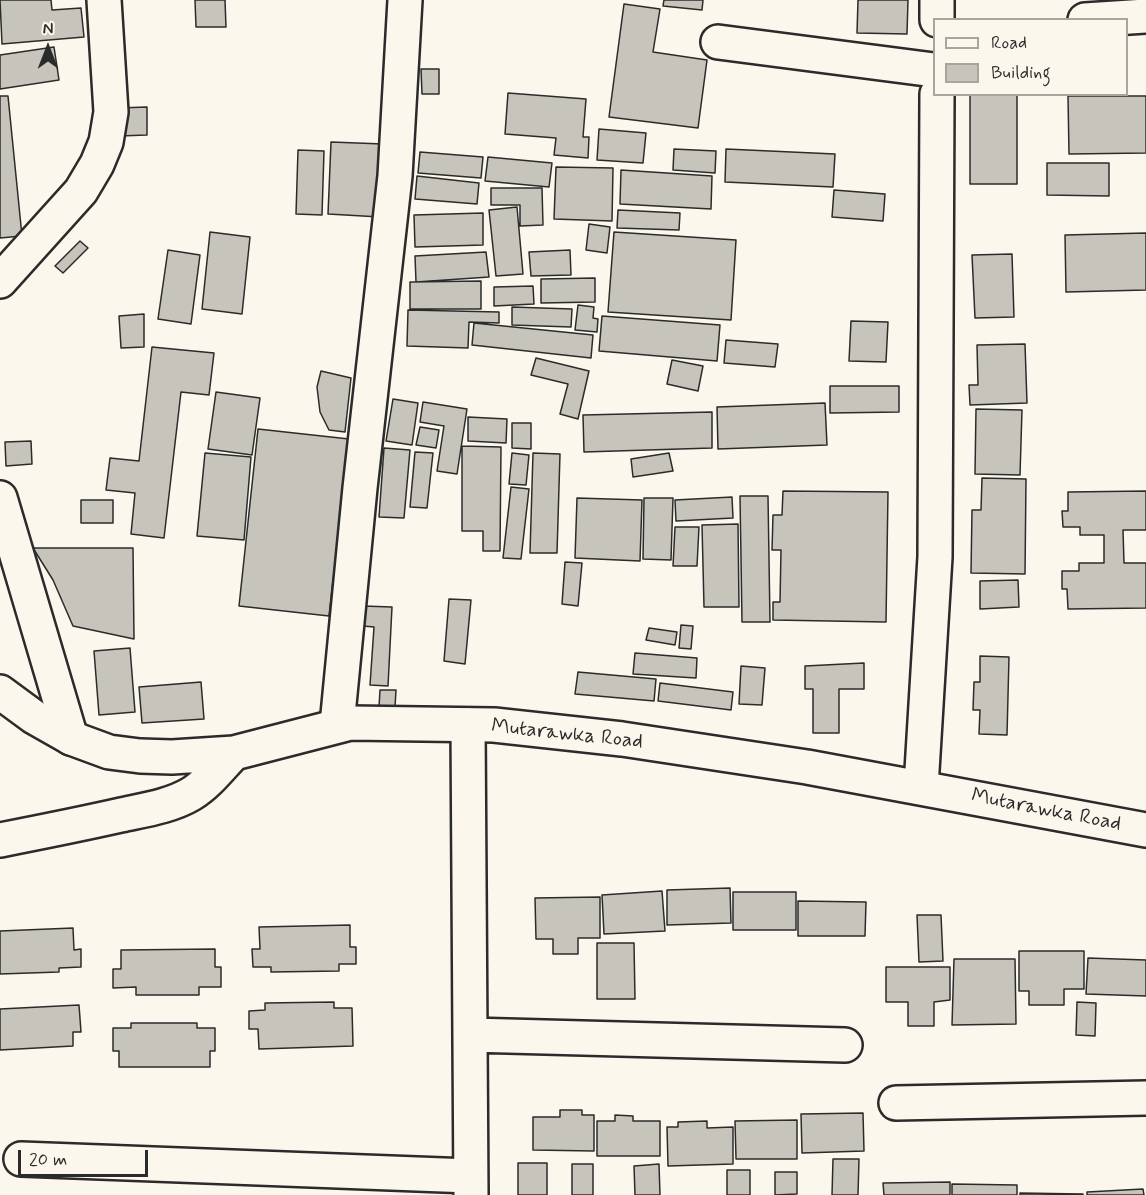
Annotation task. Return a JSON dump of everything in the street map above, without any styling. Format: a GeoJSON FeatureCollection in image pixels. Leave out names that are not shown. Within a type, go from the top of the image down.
{"type":"FeatureCollection","features":[{"type":"Feature","properties":{"kind":"street"},"geometry":{"type":"LineString","coordinates":[[0,281],[81,191],[97,164],[106,142],[111,112],[104,0]]}},
{"type":"Feature","properties":{"kind":"street"},"geometry":{"type":"LineString","coordinates":[[337,725],[360,488],[395,176],[405,0]]}},
{"type":"Feature","properties":{"kind":"street"},"geometry":{"type":"LineString","coordinates":[[937,0],[937,18]]}},
{"type":"Feature","properties":{"kind":"street"},"geometry":{"type":"LineString","coordinates":[[1116,18],[1146,16]]}},
{"type":"Feature","properties":{"kind":"street"},"geometry":{"type":"LineString","coordinates":[[718,42],[933,70]]}},
{"type":"Feature","properties":{"kind":"street"},"geometry":{"type":"LineString","coordinates":[[921,787],[935,557],[937,96]]}},
{"type":"Feature","properties":{"kind":"street"},"geometry":{"type":"LineString","coordinates":[[0,498],[71,738]]}},
{"type":"Feature","properties":{"kind":"street","name":"Mutarawka Road"},"geometry":{"type":"LineString","coordinates":[[0,692],[34,717],[71,738],[109,752],[140,756],[172,757],[234,753],[350,723],[494,725],[622,739],[807,767],[1146,830]]}},
{"type":"Feature","properties":{"kind":"street"},"geometry":{"type":"LineString","coordinates":[[21,1159],[470,1186],[468,725]]}},
{"type":"Feature","properties":{"kind":"street"},"geometry":{"type":"LineString","coordinates":[[0,840],[137,812],[176,801],[193,793],[234,753]]}},
{"type":"Feature","properties":{"kind":"street"},"geometry":{"type":"LineString","coordinates":[[470,1035],[845,1045]]}},
{"type":"Feature","properties":{"kind":"street"},"geometry":{"type":"LineString","coordinates":[[896,1102],[1146,1098]]}},
{"type":"Feature","properties":{"kind":"building"},"geometry":{"type":"Polygon","coordinates":[[[0,0],[51,0],[52,10],[81,8],[84,37],[2,44],[0,0]]]}},
{"type":"Feature","properties":{"kind":"building"},"geometry":{"type":"Polygon","coordinates":[[[195,0],[225,0],[226,27],[196,27],[195,0]]]}},
{"type":"Feature","properties":{"kind":"building"},"geometry":{"type":"Polygon","coordinates":[[[664,0],[703,0],[702,10],[663,6],[664,0]]]}},
{"type":"Feature","properties":{"kind":"building"},"geometry":{"type":"Polygon","coordinates":[[[858,0],[908,0],[907,34],[857,33],[858,0]]]}},
{"type":"Feature","properties":{"kind":"building"},"geometry":{"type":"Polygon","coordinates":[[[624,4],[660,9],[653,52],[707,60],[698,128],[609,117],[624,4]]]}},
{"type":"Feature","properties":{"kind":"building"},"geometry":{"type":"Polygon","coordinates":[[[54,47],[59,80],[0,89],[0,55],[54,47]]]}},
{"type":"Feature","properties":{"kind":"building"},"geometry":{"type":"Polygon","coordinates":[[[421,69],[439,69],[439,94],[422,94],[421,69]]]}},
{"type":"Feature","properties":{"kind":"building"},"geometry":{"type":"Polygon","coordinates":[[[508,93],[586,99],[583,137],[589,137],[588,158],[554,155],[556,138],[505,134],[508,93]]]}},
{"type":"Feature","properties":{"kind":"building"},"geometry":{"type":"Polygon","coordinates":[[[0,96],[8,96],[22,236],[0,238],[0,96]]]}},
{"type":"Feature","properties":{"kind":"building"},"geometry":{"type":"Polygon","coordinates":[[[970,96],[1017,96],[1017,184],[970,184],[970,96]]]}},
{"type":"Feature","properties":{"kind":"building"},"geometry":{"type":"Polygon","coordinates":[[[1068,96],[1146,96],[1146,153],[1069,154],[1068,96]]]}},
{"type":"Feature","properties":{"kind":"building"},"geometry":{"type":"Polygon","coordinates":[[[147,107],[147,135],[119,136],[118,108],[147,107]]]}},
{"type":"Feature","properties":{"kind":"building"},"geometry":{"type":"Polygon","coordinates":[[[599,129],[646,133],[643,163],[597,160],[599,129]]]}},
{"type":"Feature","properties":{"kind":"building"},"geometry":{"type":"Polygon","coordinates":[[[331,142],[383,144],[380,217],[328,214],[331,142]]]}},
{"type":"Feature","properties":{"kind":"building"},"geometry":{"type":"Polygon","coordinates":[[[674,149],[716,151],[715,173],[673,170],[674,149]]]}},
{"type":"Feature","properties":{"kind":"building"},"geometry":{"type":"Polygon","coordinates":[[[726,149],[835,154],[833,187],[725,182],[726,149]]]}},
{"type":"Feature","properties":{"kind":"building"},"geometry":{"type":"Polygon","coordinates":[[[298,150],[324,151],[322,215],[296,214],[298,150]]]}},
{"type":"Feature","properties":{"kind":"building"},"geometry":{"type":"Polygon","coordinates":[[[420,152],[483,157],[481,178],[418,173],[420,152]]]}},
{"type":"Feature","properties":{"kind":"building"},"geometry":{"type":"Polygon","coordinates":[[[488,157],[552,163],[549,187],[485,181],[488,157]]]}},
{"type":"Feature","properties":{"kind":"building"},"geometry":{"type":"Polygon","coordinates":[[[1047,163],[1109,163],[1109,196],[1047,195],[1047,163]]]}},
{"type":"Feature","properties":{"kind":"building"},"geometry":{"type":"Polygon","coordinates":[[[556,167],[613,168],[612,221],[554,219],[556,167]]]}},
{"type":"Feature","properties":{"kind":"building"},"geometry":{"type":"Polygon","coordinates":[[[621,170],[712,176],[711,209],[620,204],[621,170]]]}},
{"type":"Feature","properties":{"kind":"building"},"geometry":{"type":"Polygon","coordinates":[[[417,176],[479,183],[477,204],[415,199],[417,176]]]}},
{"type":"Feature","properties":{"kind":"building"},"geometry":{"type":"Polygon","coordinates":[[[491,188],[542,188],[543,225],[520,226],[520,205],[491,205],[491,188]]]}},
{"type":"Feature","properties":{"kind":"building"},"geometry":{"type":"Polygon","coordinates":[[[834,190],[885,194],[883,221],[832,217],[834,190]]]}},
{"type":"Feature","properties":{"kind":"building"},"geometry":{"type":"Polygon","coordinates":[[[517,207],[523,274],[496,276],[489,210],[517,207]]]}},
{"type":"Feature","properties":{"kind":"building"},"geometry":{"type":"Polygon","coordinates":[[[618,210],[680,213],[679,230],[617,228],[618,210]]]}},
{"type":"Feature","properties":{"kind":"building"},"geometry":{"type":"Polygon","coordinates":[[[483,213],[483,245],[415,247],[414,215],[483,213]]]}},
{"type":"Feature","properties":{"kind":"building"},"geometry":{"type":"Polygon","coordinates":[[[589,224],[610,227],[607,253],[586,250],[589,224]]]}},
{"type":"Feature","properties":{"kind":"building"},"geometry":{"type":"Polygon","coordinates":[[[210,232],[250,237],[242,314],[202,309],[210,232]]]}},
{"type":"Feature","properties":{"kind":"building"},"geometry":{"type":"Polygon","coordinates":[[[614,232],[736,240],[731,320],[608,312],[614,232]]]}},
{"type":"Feature","properties":{"kind":"building"},"geometry":{"type":"Polygon","coordinates":[[[1146,233],[1146,290],[1066,292],[1065,235],[1146,233]]]}},
{"type":"Feature","properties":{"kind":"building"},"geometry":{"type":"Polygon","coordinates":[[[80,241],[88,248],[63,273],[55,266],[80,241]]]}},
{"type":"Feature","properties":{"kind":"building"},"geometry":{"type":"Polygon","coordinates":[[[168,250],[200,255],[191,324],[158,319],[168,250]]]}},
{"type":"Feature","properties":{"kind":"building"},"geometry":{"type":"Polygon","coordinates":[[[570,250],[571,275],[531,276],[529,252],[570,250]]]}},
{"type":"Feature","properties":{"kind":"building"},"geometry":{"type":"Polygon","coordinates":[[[486,252],[489,277],[416,282],[415,256],[486,252]]]}},
{"type":"Feature","properties":{"kind":"building"},"geometry":{"type":"Polygon","coordinates":[[[1012,254],[1014,317],[975,318],[972,255],[1012,254]]]}},
{"type":"Feature","properties":{"kind":"building"},"geometry":{"type":"Polygon","coordinates":[[[595,278],[595,302],[541,303],[541,279],[595,278]]]}},
{"type":"Feature","properties":{"kind":"building"},"geometry":{"type":"Polygon","coordinates":[[[481,281],[481,309],[410,309],[410,282],[481,281]]]}},
{"type":"Feature","properties":{"kind":"building"},"geometry":{"type":"Polygon","coordinates":[[[533,286],[534,304],[494,306],[494,287],[533,286]]]}},
{"type":"Feature","properties":{"kind":"building"},"geometry":{"type":"Polygon","coordinates":[[[578,305],[594,307],[593,318],[598,319],[597,332],[575,330],[578,305]]]}},
{"type":"Feature","properties":{"kind":"building"},"geometry":{"type":"Polygon","coordinates":[[[512,307],[572,309],[571,327],[512,325],[512,307]]]}},
{"type":"Feature","properties":{"kind":"building"},"geometry":{"type":"Polygon","coordinates":[[[408,310],[499,312],[499,323],[469,322],[468,348],[407,346],[408,310]]]}},
{"type":"Feature","properties":{"kind":"building"},"geometry":{"type":"Polygon","coordinates":[[[144,314],[144,347],[121,348],[119,316],[144,314]]]}},
{"type":"Feature","properties":{"kind":"building"},"geometry":{"type":"Polygon","coordinates":[[[602,316],[720,325],[717,361],[599,351],[602,316]]]}},
{"type":"Feature","properties":{"kind":"building"},"geometry":{"type":"Polygon","coordinates":[[[851,321],[888,322],[886,362],[849,361],[851,321]]]}},
{"type":"Feature","properties":{"kind":"building"},"geometry":{"type":"Polygon","coordinates":[[[474,323],[593,335],[591,358],[472,345],[474,323]]]}},
{"type":"Feature","properties":{"kind":"building"},"geometry":{"type":"Polygon","coordinates":[[[726,340],[778,344],[775,367],[724,363],[726,340]]]}},
{"type":"Feature","properties":{"kind":"building"},"geometry":{"type":"Polygon","coordinates":[[[1025,344],[1027,403],[970,405],[969,385],[978,385],[977,345],[1025,344]]]}},
{"type":"Feature","properties":{"kind":"building"},"geometry":{"type":"Polygon","coordinates":[[[152,347],[214,353],[209,395],[181,392],[164,538],[131,534],[135,493],[106,490],[110,458],[139,461],[152,347]]]}},
{"type":"Feature","properties":{"kind":"building"},"geometry":{"type":"Polygon","coordinates":[[[536,358],[589,371],[578,419],[560,414],[568,384],[531,375],[536,358]]]}},
{"type":"Feature","properties":{"kind":"building"},"geometry":{"type":"Polygon","coordinates":[[[672,360],[703,366],[698,391],[667,384],[672,360]]]}},
{"type":"Feature","properties":{"kind":"building"},"geometry":{"type":"Polygon","coordinates":[[[321,371],[351,378],[345,432],[329,430],[320,412],[317,387],[321,371]]]}},
{"type":"Feature","properties":{"kind":"building"},"geometry":{"type":"Polygon","coordinates":[[[830,386],[899,386],[899,412],[830,413],[830,386]]]}},
{"type":"Feature","properties":{"kind":"building"},"geometry":{"type":"Polygon","coordinates":[[[216,392],[260,398],[252,455],[208,449],[216,392]]]}},
{"type":"Feature","properties":{"kind":"building"},"geometry":{"type":"Polygon","coordinates":[[[393,399],[418,403],[412,445],[386,441],[393,399]]]}},
{"type":"Feature","properties":{"kind":"building"},"geometry":{"type":"Polygon","coordinates":[[[423,402],[467,409],[457,474],[437,471],[444,426],[420,422],[423,402]]]}},
{"type":"Feature","properties":{"kind":"building"},"geometry":{"type":"Polygon","coordinates":[[[825,403],[827,445],[718,449],[717,407],[825,403]]]}},
{"type":"Feature","properties":{"kind":"building"},"geometry":{"type":"Polygon","coordinates":[[[976,409],[1022,410],[1020,475],[975,474],[976,409]]]}},
{"type":"Feature","properties":{"kind":"building"},"geometry":{"type":"Polygon","coordinates":[[[712,412],[712,448],[584,452],[583,415],[712,412]]]}},
{"type":"Feature","properties":{"kind":"building"},"geometry":{"type":"Polygon","coordinates":[[[468,417],[507,419],[506,443],[468,441],[468,417]]]}},
{"type":"Feature","properties":{"kind":"building"},"geometry":{"type":"Polygon","coordinates":[[[512,423],[531,423],[531,449],[512,448],[512,423]]]}},
{"type":"Feature","properties":{"kind":"building"},"geometry":{"type":"Polygon","coordinates":[[[420,427],[439,430],[436,448],[416,445],[420,427]]]}},
{"type":"Feature","properties":{"kind":"building"},"geometry":{"type":"Polygon","coordinates":[[[258,429],[349,439],[329,616],[239,606],[258,429]]]}},
{"type":"Feature","properties":{"kind":"building"},"geometry":{"type":"Polygon","coordinates":[[[31,441],[32,464],[6,466],[5,442],[31,441]]]}},
{"type":"Feature","properties":{"kind":"building"},"geometry":{"type":"Polygon","coordinates":[[[462,446],[501,447],[500,551],[483,551],[483,531],[462,531],[462,446]]]}},
{"type":"Feature","properties":{"kind":"building"},"geometry":{"type":"Polygon","coordinates":[[[384,448],[410,450],[404,518],[379,517],[384,448]]]}},
{"type":"Feature","properties":{"kind":"building"},"geometry":{"type":"Polygon","coordinates":[[[415,452],[433,453],[427,508],[410,507],[415,452]]]}},
{"type":"Feature","properties":{"kind":"building"},"geometry":{"type":"Polygon","coordinates":[[[205,453],[251,457],[244,540],[197,536],[205,453]]]}},
{"type":"Feature","properties":{"kind":"building"},"geometry":{"type":"Polygon","coordinates":[[[512,453],[529,455],[526,485],[509,484],[512,453]]]}},
{"type":"Feature","properties":{"kind":"building"},"geometry":{"type":"Polygon","coordinates":[[[533,453],[560,454],[557,553],[530,553],[533,453]]]}},
{"type":"Feature","properties":{"kind":"building"},"geometry":{"type":"Polygon","coordinates":[[[669,453],[673,471],[633,477],[631,459],[669,453]]]}},
{"type":"Feature","properties":{"kind":"building"},"geometry":{"type":"Polygon","coordinates":[[[982,478],[1026,479],[1025,574],[971,573],[972,510],[981,510],[982,478]]]}},
{"type":"Feature","properties":{"kind":"building"},"geometry":{"type":"Polygon","coordinates":[[[511,487],[529,489],[521,559],[503,558],[511,487]]]}},
{"type":"Feature","properties":{"kind":"building"},"geometry":{"type":"Polygon","coordinates":[[[783,491],[888,492],[886,622],[773,620],[773,602],[780,602],[781,550],[772,550],[773,515],[782,515],[783,491]]]}},
{"type":"Feature","properties":{"kind":"building"},"geometry":{"type":"Polygon","coordinates":[[[1146,491],[1146,530],[1123,530],[1124,563],[1146,563],[1146,608],[1068,609],[1067,589],[1062,589],[1062,571],[1079,571],[1079,563],[1104,563],[1104,535],[1080,535],[1080,527],[1063,527],[1062,511],[1068,511],[1068,492],[1146,491]]]}},
{"type":"Feature","properties":{"kind":"building"},"geometry":{"type":"Polygon","coordinates":[[[740,496],[768,496],[770,622],[742,622],[740,496]]]}},
{"type":"Feature","properties":{"kind":"building"},"geometry":{"type":"Polygon","coordinates":[[[732,497],[733,518],[676,521],[675,500],[732,497]]]}},
{"type":"Feature","properties":{"kind":"building"},"geometry":{"type":"Polygon","coordinates":[[[577,498],[642,500],[640,561],[575,558],[577,498]]]}},
{"type":"Feature","properties":{"kind":"building"},"geometry":{"type":"Polygon","coordinates":[[[644,498],[673,498],[671,560],[643,559],[644,498]]]}},
{"type":"Feature","properties":{"kind":"building"},"geometry":{"type":"Polygon","coordinates":[[[81,500],[113,500],[113,523],[81,523],[81,500]]]}},
{"type":"Feature","properties":{"kind":"building"},"geometry":{"type":"Polygon","coordinates":[[[738,524],[739,607],[704,607],[702,525],[738,524]]]}},
{"type":"Feature","properties":{"kind":"building"},"geometry":{"type":"Polygon","coordinates":[[[675,527],[699,527],[697,566],[673,566],[675,527]]]}},
{"type":"Feature","properties":{"kind":"building"},"geometry":{"type":"Polygon","coordinates":[[[33,548],[133,548],[134,639],[73,626],[53,580],[33,548]]]}},
{"type":"Feature","properties":{"kind":"building"},"geometry":{"type":"Polygon","coordinates":[[[565,562],[582,563],[578,606],[562,604],[565,562]]]}},
{"type":"Feature","properties":{"kind":"building"},"geometry":{"type":"Polygon","coordinates":[[[1018,580],[1019,607],[980,609],[980,581],[1018,580]]]}},
{"type":"Feature","properties":{"kind":"building"},"geometry":{"type":"Polygon","coordinates":[[[449,599],[471,600],[465,664],[444,661],[449,599]]]}},
{"type":"Feature","properties":{"kind":"building"},"geometry":{"type":"Polygon","coordinates":[[[363,606],[392,607],[388,686],[370,685],[374,627],[363,626],[363,606]]]}},
{"type":"Feature","properties":{"kind":"building"},"geometry":{"type":"Polygon","coordinates":[[[681,625],[693,626],[691,649],[679,648],[681,625]]]}},
{"type":"Feature","properties":{"kind":"building"},"geometry":{"type":"Polygon","coordinates":[[[649,628],[677,632],[675,645],[646,640],[649,628]]]}},
{"type":"Feature","properties":{"kind":"building"},"geometry":{"type":"Polygon","coordinates":[[[130,648],[135,712],[99,715],[94,651],[130,648]]]}},
{"type":"Feature","properties":{"kind":"building"},"geometry":{"type":"Polygon","coordinates":[[[635,653],[697,658],[696,678],[633,674],[635,653]]]}},
{"type":"Feature","properties":{"kind":"building"},"geometry":{"type":"Polygon","coordinates":[[[980,656],[1009,657],[1007,735],[979,734],[980,710],[973,710],[974,682],[980,682],[980,656]]]}},
{"type":"Feature","properties":{"kind":"building"},"geometry":{"type":"Polygon","coordinates":[[[864,663],[864,689],[839,689],[839,733],[813,733],[813,689],[805,689],[805,666],[864,663]]]}},
{"type":"Feature","properties":{"kind":"building"},"geometry":{"type":"Polygon","coordinates":[[[741,666],[765,668],[762,705],[739,704],[741,666]]]}},
{"type":"Feature","properties":{"kind":"building"},"geometry":{"type":"Polygon","coordinates":[[[578,672],[656,679],[654,701],[575,694],[578,672]]]}},
{"type":"Feature","properties":{"kind":"building"},"geometry":{"type":"Polygon","coordinates":[[[201,682],[204,719],[142,723],[139,687],[201,682]]]}},
{"type":"Feature","properties":{"kind":"building"},"geometry":{"type":"Polygon","coordinates":[[[660,683],[733,692],[731,710],[658,701],[660,683]]]}},
{"type":"Feature","properties":{"kind":"building"},"geometry":{"type":"Polygon","coordinates":[[[380,690],[396,690],[395,707],[379,707],[380,690]]]}},
{"type":"Feature","properties":{"kind":"building"},"geometry":{"type":"Polygon","coordinates":[[[730,888],[731,923],[667,925],[667,890],[730,888]]]}},
{"type":"Feature","properties":{"kind":"building"},"geometry":{"type":"Polygon","coordinates":[[[662,891],[665,931],[604,934],[602,895],[662,891]]]}},
{"type":"Feature","properties":{"kind":"building"},"geometry":{"type":"Polygon","coordinates":[[[733,892],[796,892],[796,930],[733,930],[733,892]]]}},
{"type":"Feature","properties":{"kind":"building"},"geometry":{"type":"Polygon","coordinates":[[[600,897],[600,938],[578,938],[578,954],[553,954],[553,939],[536,939],[535,898],[600,897]]]}},
{"type":"Feature","properties":{"kind":"building"},"geometry":{"type":"Polygon","coordinates":[[[798,901],[866,902],[865,936],[798,936],[798,901]]]}},
{"type":"Feature","properties":{"kind":"building"},"geometry":{"type":"Polygon","coordinates":[[[917,915],[941,915],[943,961],[919,962],[917,915]]]}},
{"type":"Feature","properties":{"kind":"building"},"geometry":{"type":"Polygon","coordinates":[[[350,925],[350,947],[356,947],[356,964],[339,964],[339,971],[271,972],[271,967],[253,967],[252,949],[260,949],[259,927],[350,925]]]}},
{"type":"Feature","properties":{"kind":"building"},"geometry":{"type":"Polygon","coordinates":[[[73,928],[74,950],[81,949],[81,967],[59,968],[59,972],[0,974],[0,931],[73,928]]]}},
{"type":"Feature","properties":{"kind":"building"},"geometry":{"type":"Polygon","coordinates":[[[597,943],[634,943],[635,999],[597,999],[597,943]]]}},
{"type":"Feature","properties":{"kind":"building"},"geometry":{"type":"Polygon","coordinates":[[[215,949],[215,967],[221,967],[221,987],[199,987],[199,995],[136,995],[136,987],[113,988],[113,969],[121,969],[121,950],[215,949]]]}},
{"type":"Feature","properties":{"kind":"building"},"geometry":{"type":"Polygon","coordinates":[[[1019,951],[1084,951],[1084,989],[1064,989],[1064,1005],[1029,1005],[1029,991],[1019,991],[1019,951]]]}},
{"type":"Feature","properties":{"kind":"building"},"geometry":{"type":"Polygon","coordinates":[[[1088,958],[1146,960],[1146,996],[1086,994],[1088,958]]]}},
{"type":"Feature","properties":{"kind":"building"},"geometry":{"type":"Polygon","coordinates":[[[954,959],[1015,959],[1016,1024],[952,1025],[954,959]]]}},
{"type":"Feature","properties":{"kind":"building"},"geometry":{"type":"Polygon","coordinates":[[[886,967],[950,967],[950,1000],[934,1002],[934,1026],[908,1026],[908,1002],[886,1002],[886,967]]]}},
{"type":"Feature","properties":{"kind":"building"},"geometry":{"type":"Polygon","coordinates":[[[334,1002],[334,1008],[352,1008],[353,1046],[259,1049],[258,1029],[249,1029],[249,1011],[265,1010],[265,1003],[334,1002]]]}},
{"type":"Feature","properties":{"kind":"building"},"geometry":{"type":"Polygon","coordinates":[[[1077,1002],[1096,1003],[1095,1036],[1076,1035],[1077,1002]]]}},
{"type":"Feature","properties":{"kind":"building"},"geometry":{"type":"Polygon","coordinates":[[[79,1005],[81,1032],[73,1032],[73,1046],[0,1050],[0,1009],[79,1005]]]}},
{"type":"Feature","properties":{"kind":"building"},"geometry":{"type":"Polygon","coordinates":[[[131,1023],[197,1023],[197,1028],[215,1028],[215,1051],[210,1051],[210,1067],[119,1067],[119,1051],[113,1051],[113,1028],[131,1028],[131,1023]]]}},
{"type":"Feature","properties":{"kind":"building"},"geometry":{"type":"Polygon","coordinates":[[[560,1110],[582,1110],[582,1115],[594,1115],[594,1151],[533,1150],[533,1117],[560,1117],[560,1110]]]}},
{"type":"Feature","properties":{"kind":"building"},"geometry":{"type":"Polygon","coordinates":[[[863,1113],[864,1151],[802,1153],[801,1114],[863,1113]]]}},
{"type":"Feature","properties":{"kind":"building"},"geometry":{"type":"Polygon","coordinates":[[[615,1115],[633,1116],[633,1121],[660,1121],[660,1156],[597,1156],[597,1121],[615,1121],[615,1115]]]}},
{"type":"Feature","properties":{"kind":"building"},"geometry":{"type":"Polygon","coordinates":[[[797,1120],[797,1159],[736,1159],[735,1121],[797,1120]]]}},
{"type":"Feature","properties":{"kind":"building"},"geometry":{"type":"Polygon","coordinates":[[[707,1121],[707,1128],[733,1127],[733,1164],[668,1166],[667,1127],[678,1127],[678,1122],[707,1121]]]}},
{"type":"Feature","properties":{"kind":"building"},"geometry":{"type":"Polygon","coordinates":[[[833,1159],[859,1159],[858,1195],[832,1195],[833,1159]]]}},
{"type":"Feature","properties":{"kind":"building"},"geometry":{"type":"Polygon","coordinates":[[[518,1163],[547,1163],[547,1195],[518,1195],[518,1163]]]}},
{"type":"Feature","properties":{"kind":"building"},"geometry":{"type":"Polygon","coordinates":[[[572,1164],[593,1164],[593,1195],[572,1195],[572,1164]]]}},
{"type":"Feature","properties":{"kind":"building"},"geometry":{"type":"Polygon","coordinates":[[[659,1164],[660,1195],[635,1195],[634,1166],[659,1164]]]}},
{"type":"Feature","properties":{"kind":"building"},"geometry":{"type":"Polygon","coordinates":[[[727,1170],[750,1170],[750,1195],[727,1195],[727,1170]]]}},
{"type":"Feature","properties":{"kind":"building"},"geometry":{"type":"Polygon","coordinates":[[[775,1172],[797,1172],[797,1194],[775,1195],[775,1172]]]}},
{"type":"Feature","properties":{"kind":"building"},"geometry":{"type":"Polygon","coordinates":[[[950,1182],[950,1195],[884,1195],[883,1183],[950,1182]]]}},
{"type":"Feature","properties":{"kind":"building"},"geometry":{"type":"Polygon","coordinates":[[[952,1184],[1017,1185],[1017,1195],[952,1195],[952,1184]]]}},
{"type":"Feature","properties":{"kind":"building"},"geometry":{"type":"Polygon","coordinates":[[[1143,1189],[1144,1195],[1087,1195],[1087,1192],[1143,1189]]]}},
{"type":"Feature","properties":{"kind":"building"},"geometry":{"type":"Polygon","coordinates":[[[1020,1193],[1083,1194],[1083,1195],[1020,1195],[1020,1193]]]}}]}
